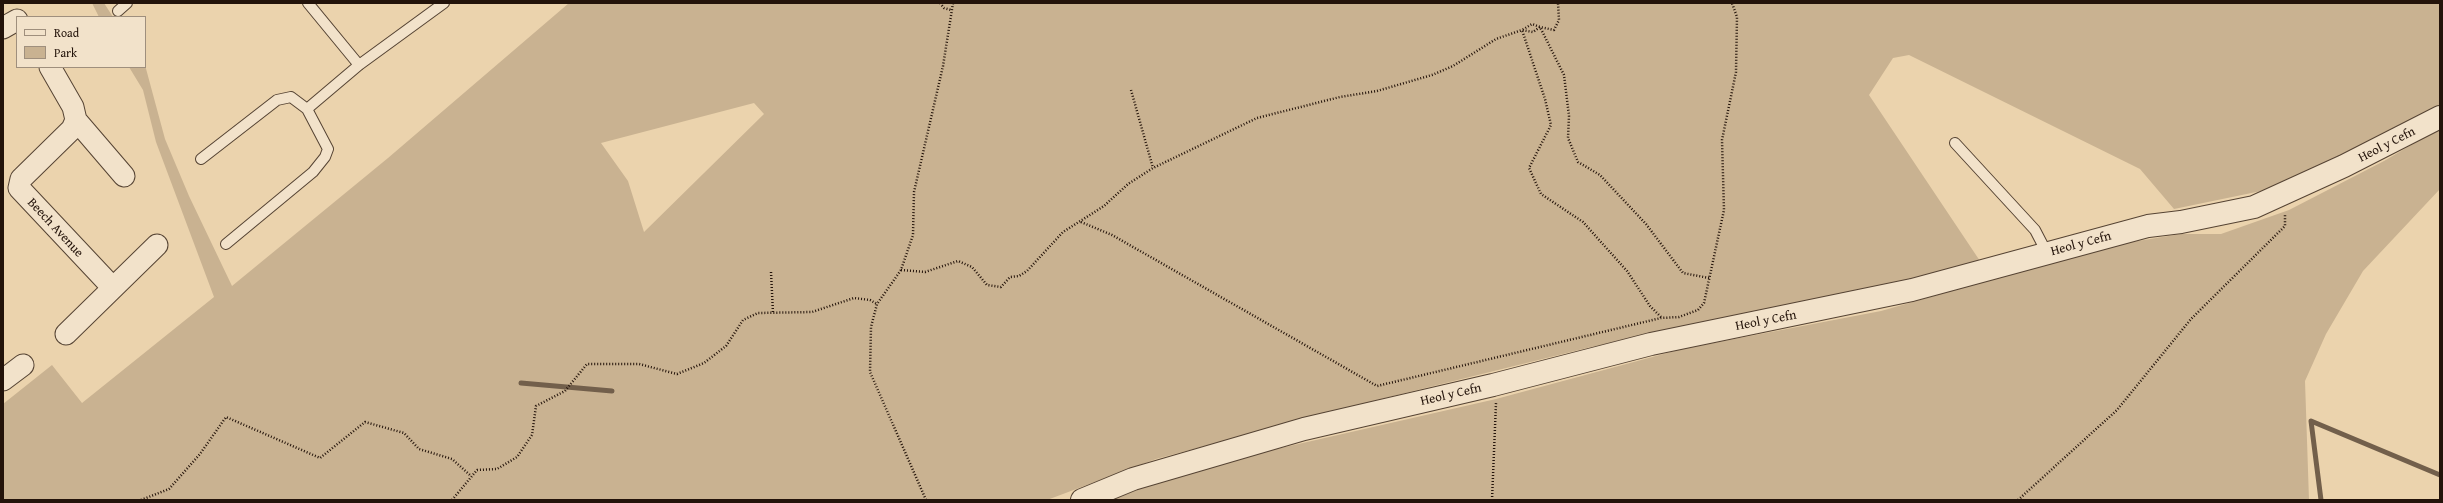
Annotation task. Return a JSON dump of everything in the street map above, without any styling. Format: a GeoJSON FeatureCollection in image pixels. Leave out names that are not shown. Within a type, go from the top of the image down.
{"type":"FeatureCollection","features":[{"type":"Feature","properties":{"kind":"street"},"geometry":{"type":"LineString","coordinates":[[13,3],[20,16]]}},
{"type":"Feature","properties":{"kind":"street"},"geometry":{"type":"LineString","coordinates":[[3,28],[16,21]]}},
{"type":"Feature","properties":{"kind":"street"},"geometry":{"type":"LineString","coordinates":[[51,68],[73,107],[76,120],[124,176]]}},
{"type":"Feature","properties":{"kind":"street","name":"Heol y Cefn"},"geometry":{"type":"LineString","coordinates":[[1082,500],[1133,479],[1304,429],[1493,385],[1651,344],[1912,290],[2148,226],[2254,207],[2344,166],[2440,117]]}},
{"type":"Feature","properties":{"kind":"street","name":"Beech Avenue"},"geometry":{"type":"LineString","coordinates":[[76,120],[72,130],[21,179],[19,188],[113,288]]}},
{"type":"Feature","properties":{"kind":"street"},"geometry":{"type":"LineString","coordinates":[[66,334],[157,245]]}},
{"type":"Feature","properties":{"kind":"street"},"geometry":{"type":"LineString","coordinates":[[3,380],[23,365]]}},
{"type":"Feature","properties":{"kind":"lane"},"geometry":{"type":"LineString","coordinates":[[118,11],[127,3]]}},
{"type":"Feature","properties":{"kind":"lane"},"geometry":{"type":"LineString","coordinates":[[307,109],[359,65],[444,3]]}},
{"type":"Feature","properties":{"kind":"lane"},"geometry":{"type":"LineString","coordinates":[[311,4],[359,65]]}},
{"type":"Feature","properties":{"kind":"lane"},"geometry":{"type":"LineString","coordinates":[[201,159],[277,100],[291,97],[307,109],[328,149],[325,157],[313,172],[226,244]]}},
{"type":"Feature","properties":{"kind":"lane"},"geometry":{"type":"LineString","coordinates":[[1956,143],[2035,230],[2047,253]]}},
{"type":"Feature","properties":{"kind":"path"},"geometry":{"type":"LineString","coordinates":[[940,3],[944,8],[951,10]]}},
{"type":"Feature","properties":{"kind":"path"},"geometry":{"type":"LineString","coordinates":[[926,500],[870,372],[871,328],[876,304],[901,270],[913,235],[916,185],[943,66],[953,3]]}},
{"type":"Feature","properties":{"kind":"path"},"geometry":{"type":"LineString","coordinates":[[901,270],[925,272],[958,262],[972,267],[987,285],[1001,287],[1010,277],[1019,276],[1027,271],[1063,232],[1104,206],[1128,184],[1153,168],[1257,118],[1340,97],[1377,91],[1432,75],[1452,66],[1496,39],[1522,30],[1532,24],[1554,30],[1559,20],[1558,3]]}},
{"type":"Feature","properties":{"kind":"path"},"geometry":{"type":"LineString","coordinates":[[1081,222],[1112,234],[1377,386],[1662,318],[1679,317],[1698,310],[1704,302],[1724,210],[1722,140],[1736,72],[1737,17],[1732,3]]}},
{"type":"Feature","properties":{"kind":"path"},"geometry":{"type":"LineString","coordinates":[[1522,30],[1534,32],[1540,27]]}},
{"type":"Feature","properties":{"kind":"path"},"geometry":{"type":"LineString","coordinates":[[1540,27],[1564,75],[1569,116],[1568,138],[1578,162],[1600,175],[1646,224],[1684,273],[1708,278]]}},
{"type":"Feature","properties":{"kind":"path"},"geometry":{"type":"LineString","coordinates":[[1522,30],[1545,99],[1551,126],[1529,168],[1541,194],[1583,222],[1627,271],[1650,306],[1662,318]]}},
{"type":"Feature","properties":{"kind":"path"},"geometry":{"type":"LineString","coordinates":[[1131,90],[1153,168]]}},
{"type":"Feature","properties":{"kind":"path"},"geometry":{"type":"LineString","coordinates":[[2018,500],[2117,410],[2191,319],[2285,226],[2283,194]]}},
{"type":"Feature","properties":{"kind":"path"},"geometry":{"type":"LineString","coordinates":[[771,272],[773,313]]}},
{"type":"Feature","properties":{"kind":"path"},"geometry":{"type":"LineString","coordinates":[[452,500],[477,470],[497,469],[517,457],[532,435],[536,406],[565,391],[587,364],[639,364],[676,374],[704,363],[726,346],[743,320],[758,313],[812,312],[854,298],[870,300],[876,304]]}},
{"type":"Feature","properties":{"kind":"path"},"geometry":{"type":"LineString","coordinates":[[1492,500],[1496,399],[1493,385]]}},
{"type":"Feature","properties":{"kind":"path"},"geometry":{"type":"LineString","coordinates":[[141,500],[169,489],[200,454],[226,417],[320,458],[365,422],[404,433],[419,449],[452,459],[471,476]]}},
{"type":"Feature","properties":{"kind":"green space"},"geometry":{"type":"Polygon","coordinates":[[[92,3],[104,3],[112,16],[98,16],[92,3]]]}},
{"type":"Feature","properties":{"kind":"green space"},"geometry":{"type":"Polygon","coordinates":[[[569,3],[2440,3],[2440,105],[2426,115],[2266,190],[2174,209],[2140,169],[1909,55],[1893,58],[1869,95],[1980,261],[1836,297],[1591,347],[1381,399],[1156,459],[1047,500],[3,500],[3,404],[52,365],[82,403],[214,297],[156,142],[143,90],[130,68],[146,68],[165,139],[189,196],[232,286],[388,158],[569,3]],[[754,103],[601,143],[628,181],[644,232],[764,114],[754,103]]]}},
{"type":"Feature","properties":{"kind":"green space"},"geometry":{"type":"Polygon","coordinates":[[[2440,128],[2440,189],[2363,271],[2326,334],[2305,381],[2309,500],[1112,500],[1159,481],[1250,455],[1496,399],[1682,349],[1881,311],[2113,245],[2181,234],[2221,234],[2289,210],[2384,161],[2440,128]]]}},
{"type":"Feature","properties":{"kind":"waterway"},"geometry":{"type":"LineString","coordinates":[[521,383],[612,391]]}},
{"type":"Feature","properties":{"kind":"waterway"},"geometry":{"type":"LineString","coordinates":[[2321,500],[2311,421],[2440,475]]}}]}
